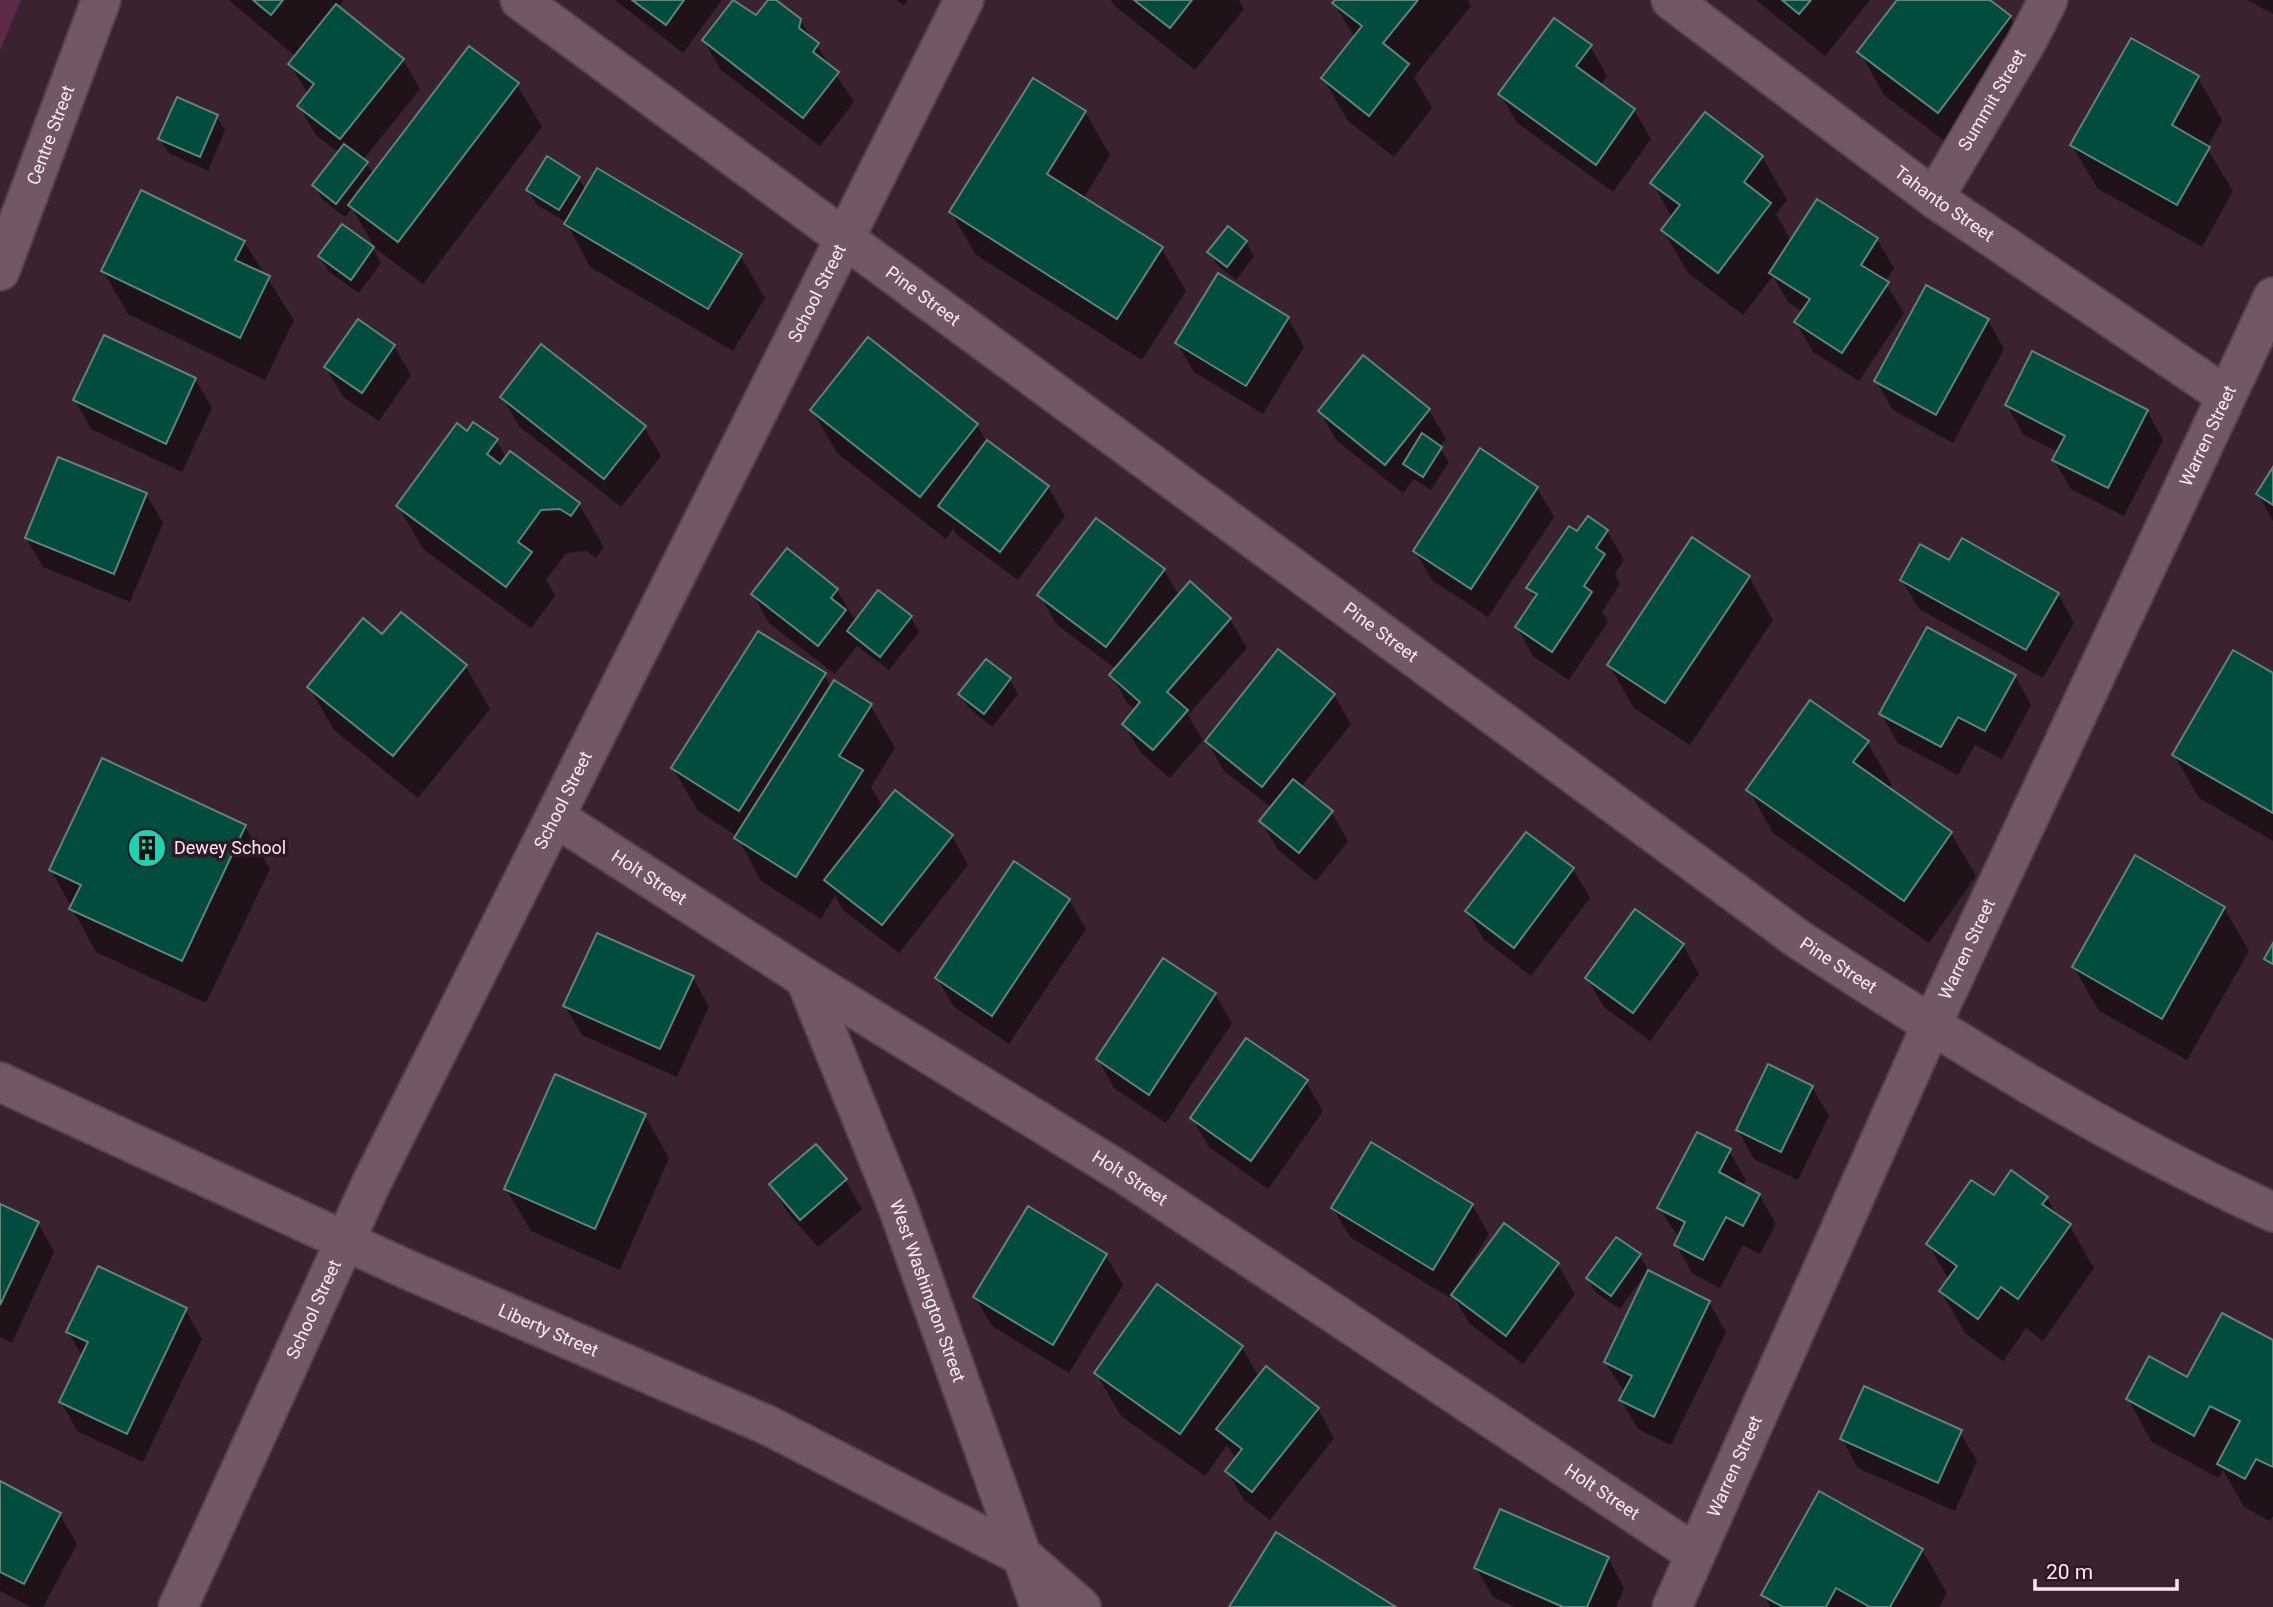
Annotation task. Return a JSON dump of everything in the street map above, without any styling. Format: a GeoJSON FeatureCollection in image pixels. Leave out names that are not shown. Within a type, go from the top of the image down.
{"type":"FeatureCollection","features":[{"type":"Feature","properties":{"kind":"street","name":"Centre Street"},"geometry":{"type":"LineString","coordinates":[[0,271],[101,0]]}},
{"type":"Feature","properties":{"kind":"street","name":"Pine Street"},"geometry":{"type":"LineString","coordinates":[[520,0],[1786,930],[1931,1026],[2064,1107],[2211,1184],[2273,1212]]}},
{"type":"Feature","properties":{"kind":"street","name":"School Street"},"geometry":{"type":"LineString","coordinates":[[178,1607],[345,1241],[964,0]]}},
{"type":"Feature","properties":{"kind":"street","name":"Tahanto Street"},"geometry":{"type":"LineString","coordinates":[[1671,0],[1934,198],[2227,396]]}},
{"type":"Feature","properties":{"kind":"street","name":"Summit Street"},"geometry":{"type":"LineString","coordinates":[[1934,198],[2026,43],[2048,0]]}},
{"type":"Feature","properties":{"kind":"street","name":"Warren Street"},"geometry":{"type":"LineString","coordinates":[[1672,1607],[1931,1026],[2273,297]]}},
{"type":"Feature","properties":{"kind":"street","name":"Holt Street"},"geometry":{"type":"LineString","coordinates":[[555,817],[805,978],[1123,1172],[1695,1553]]}},
{"type":"Feature","properties":{"kind":"street","name":"West Washington Street"},"geometry":{"type":"LineString","coordinates":[[805,978],[898,1208],[1040,1607]]}},
{"type":"Feature","properties":{"kind":"street","name":"Liberty Street"},"geometry":{"type":"LineString","coordinates":[[0,1083],[345,1241],[767,1425],[1024,1557],[1081,1607]]}},
{"type":"Feature","properties":{"kind":"shaded area"},"geometry":{"type":"Polygon","coordinates":[[[0,0],[21,0],[0,50],[0,0]]]}},
{"type":"Feature","properties":{"kind":"building"},"geometry":{"type":"Polygon","coordinates":[[[253,0],[283,0],[271,15],[253,0]]]}},
{"type":"Feature","properties":{"kind":"building"},"geometry":{"type":"Polygon","coordinates":[[[632,0],[684,0],[666,25],[632,0]]]}},
{"type":"Feature","properties":{"kind":"building"},"geometry":{"type":"Polygon","coordinates":[[[733,0],[756,15],[768,0],[776,0],[801,19],[799,28],[819,43],[813,52],[839,72],[803,118],[702,40],[733,0]]]}},
{"type":"Feature","properties":{"kind":"building"},"geometry":{"type":"Polygon","coordinates":[[[1134,0],[1192,0],[1170,28],[1134,0]]]}},
{"type":"Feature","properties":{"kind":"building"},"geometry":{"type":"Polygon","coordinates":[[[1335,0],[1418,0],[1383,43],[1409,64],[1369,116],[1321,78],[1362,26],[1332,3],[1335,0]]]}},
{"type":"Feature","properties":{"kind":"building"},"geometry":{"type":"Polygon","coordinates":[[[1782,0],[1811,0],[1799,14],[1782,0]]]}},
{"type":"Feature","properties":{"kind":"building"},"geometry":{"type":"Polygon","coordinates":[[[1897,0],[1990,0],[2011,16],[1938,113],[1857,52],[1897,0]]]}},
{"type":"Feature","properties":{"kind":"building"},"geometry":{"type":"Polygon","coordinates":[[[336,4],[404,59],[340,139],[297,106],[314,84],[288,64],[336,4]]]}},
{"type":"Feature","properties":{"kind":"building"},"geometry":{"type":"Polygon","coordinates":[[[1554,18],[1592,45],[1576,66],[1635,109],[1596,165],[1498,94],[1554,18]]]}},
{"type":"Feature","properties":{"kind":"building"},"geometry":{"type":"Polygon","coordinates":[[[2131,38],[2199,76],[2172,125],[2210,147],[2177,205],[2070,145],[2131,38]]]}},
{"type":"Feature","properties":{"kind":"building"},"geometry":{"type":"Polygon","coordinates":[[[469,46],[519,83],[398,242],[348,205],[469,46]]]}},
{"type":"Feature","properties":{"kind":"building"},"geometry":{"type":"Polygon","coordinates":[[[1033,78],[1086,111],[1047,174],[1163,247],[1117,319],[949,212],[1033,78]]]}},
{"type":"Feature","properties":{"kind":"building"},"geometry":{"type":"Polygon","coordinates":[[[177,97],[218,115],[200,157],[158,139],[177,97]]]}},
{"type":"Feature","properties":{"kind":"building"},"geometry":{"type":"Polygon","coordinates":[[[1705,112],[1763,156],[1744,182],[1771,203],[1718,273],[1661,230],[1680,205],[1650,183],[1705,112]]]}},
{"type":"Feature","properties":{"kind":"building"},"geometry":{"type":"Polygon","coordinates":[[[344,144],[368,162],[336,204],[312,185],[344,144]]]}},
{"type":"Feature","properties":{"kind":"building"},"geometry":{"type":"Polygon","coordinates":[[[547,156],[580,177],[559,210],[526,190],[547,156]]]}},
{"type":"Feature","properties":{"kind":"building"},"geometry":{"type":"Polygon","coordinates":[[[597,168],[742,254],[708,309],[564,224],[597,168]]]}},
{"type":"Feature","properties":{"kind":"building"},"geometry":{"type":"Polygon","coordinates":[[[141,190],[245,241],[235,260],[270,276],[240,338],[101,271],[141,190]]]}},
{"type":"Feature","properties":{"kind":"building"},"geometry":{"type":"Polygon","coordinates":[[[1817,199],[1878,238],[1861,265],[1889,282],[1842,353],[1794,322],[1810,299],[1769,273],[1817,199]]]}},
{"type":"Feature","properties":{"kind":"building"},"geometry":{"type":"Polygon","coordinates":[[[342,224],[374,247],[351,280],[318,256],[342,224]]]}},
{"type":"Feature","properties":{"kind":"building"},"geometry":{"type":"Polygon","coordinates":[[[1228,226],[1247,241],[1227,267],[1207,252],[1228,226]]]}},
{"type":"Feature","properties":{"kind":"building"},"geometry":{"type":"Polygon","coordinates":[[[1218,273],[1289,317],[1246,386],[1175,343],[1218,273]]]}},
{"type":"Feature","properties":{"kind":"building"},"geometry":{"type":"Polygon","coordinates":[[[1926,285],[1989,319],[1936,415],[1874,381],[1926,285]]]}},
{"type":"Feature","properties":{"kind":"building"},"geometry":{"type":"Polygon","coordinates":[[[358,319],[395,345],[362,393],[324,367],[358,319]]]}},
{"type":"Feature","properties":{"kind":"building"},"geometry":{"type":"Polygon","coordinates":[[[104,335],[196,378],[166,444],[73,400],[104,335]]]}},
{"type":"Feature","properties":{"kind":"building"},"geometry":{"type":"Polygon","coordinates":[[[868,337],[978,424],[920,497],[810,410],[868,337]]]}},
{"type":"Feature","properties":{"kind":"building"},"geometry":{"type":"Polygon","coordinates":[[[541,344],[646,426],[604,479],[500,397],[541,344]]]}},
{"type":"Feature","properties":{"kind":"building"},"geometry":{"type":"Polygon","coordinates":[[[2032,351],[2148,410],[2108,488],[2052,460],[2065,436],[2005,405],[2032,351]]]}},
{"type":"Feature","properties":{"kind":"building"},"geometry":{"type":"Polygon","coordinates":[[[1363,355],[1430,409],[1385,465],[1318,411],[1363,355]]]}},
{"type":"Feature","properties":{"kind":"building"},"geometry":{"type":"Polygon","coordinates":[[[473,422],[498,439],[487,454],[500,464],[510,451],[580,503],[571,516],[560,509],[541,510],[518,542],[532,552],[506,587],[396,506],[457,423],[467,431],[473,422]]]}},
{"type":"Feature","properties":{"kind":"building"},"geometry":{"type":"Polygon","coordinates":[[[1422,433],[1442,447],[1423,477],[1403,464],[1422,433]]]}},
{"type":"Feature","properties":{"kind":"building"},"geometry":{"type":"Polygon","coordinates":[[[987,440],[1049,486],[1000,552],[938,506],[987,440]]]}},
{"type":"Feature","properties":{"kind":"building"},"geometry":{"type":"Polygon","coordinates":[[[1480,448],[1538,487],[1471,589],[1413,551],[1480,448]]]}},
{"type":"Feature","properties":{"kind":"building"},"geometry":{"type":"Polygon","coordinates":[[[58,457],[147,493],[114,574],[25,538],[58,457]]]}},
{"type":"Feature","properties":{"kind":"building"},"geometry":{"type":"Polygon","coordinates":[[[2273,467],[2273,505],[2256,494],[2273,467]]]}},
{"type":"Feature","properties":{"kind":"building"},"geometry":{"type":"Polygon","coordinates":[[[1588,516],[1608,530],[1596,548],[1605,554],[1584,586],[1592,592],[1552,652],[1515,627],[1537,594],[1526,588],[1569,526],[1577,531],[1588,516]]]}},
{"type":"Feature","properties":{"kind":"building"},"geometry":{"type":"Polygon","coordinates":[[[1096,518],[1165,569],[1106,647],[1037,595],[1096,518]]]}},
{"type":"Feature","properties":{"kind":"building"},"geometry":{"type":"Polygon","coordinates":[[[1692,537],[1750,576],[1665,703],[1607,665],[1692,537]]]}},
{"type":"Feature","properties":{"kind":"building"},"geometry":{"type":"Polygon","coordinates":[[[1962,538],[2059,593],[2026,650],[1900,580],[1920,544],[1949,560],[1962,538]]]}},
{"type":"Feature","properties":{"kind":"building"},"geometry":{"type":"Polygon","coordinates":[[[787,548],[838,589],[831,598],[846,610],[818,646],[751,594],[787,548]]]}},
{"type":"Feature","properties":{"kind":"building"},"geometry":{"type":"Polygon","coordinates":[[[1190,581],[1231,618],[1167,692],[1188,710],[1153,750],[1122,724],[1140,702],[1109,675],[1190,581]]]}},
{"type":"Feature","properties":{"kind":"building"},"geometry":{"type":"Polygon","coordinates":[[[878,590],[912,616],[880,657],[847,631],[878,590]]]}},
{"type":"Feature","properties":{"kind":"building"},"geometry":{"type":"Polygon","coordinates":[[[401,612],[467,665],[393,756],[307,687],[363,618],[382,634],[401,612]]]}},
{"type":"Feature","properties":{"kind":"building"},"geometry":{"type":"Polygon","coordinates":[[[1927,627],[2016,675],[1985,731],[1958,717],[1941,747],[1879,714],[1927,627]]]}},
{"type":"Feature","properties":{"kind":"building"},"geometry":{"type":"Polygon","coordinates":[[[758,631],[826,673],[739,811],[671,768],[758,631]]]}},
{"type":"Feature","properties":{"kind":"building"},"geometry":{"type":"Polygon","coordinates":[[[1278,649],[1335,694],[1262,787],[1205,741],[1278,649]]]}},
{"type":"Feature","properties":{"kind":"building"},"geometry":{"type":"Polygon","coordinates":[[[2233,650],[2273,673],[2273,813],[2172,755],[2233,650]]]}},
{"type":"Feature","properties":{"kind":"building"},"geometry":{"type":"Polygon","coordinates":[[[986,659],[1011,678],[984,714],[958,694],[986,659]]]}},
{"type":"Feature","properties":{"kind":"building"},"geometry":{"type":"Polygon","coordinates":[[[834,680],[872,704],[839,756],[863,770],[796,877],[734,838],[834,680]]]}},
{"type":"Feature","properties":{"kind":"building"},"geometry":{"type":"Polygon","coordinates":[[[1810,700],[1869,741],[1853,762],[1952,832],[1904,901],[1746,790],[1810,700]]]}},
{"type":"Feature","properties":{"kind":"building","name":"Dewey School"},"geometry":{"type":"Polygon","coordinates":[[[102,758],[246,825],[182,961],[69,909],[81,885],[49,870],[102,758]]]}},
{"type":"Feature","properties":{"kind":"building"},"geometry":{"type":"Polygon","coordinates":[[[1293,779],[1333,811],[1299,853],[1259,821],[1293,779]]]}},
{"type":"Feature","properties":{"kind":"building"},"geometry":{"type":"Polygon","coordinates":[[[895,790],[953,835],[882,925],[824,880],[895,790]]]}},
{"type":"Feature","properties":{"kind":"building"},"geometry":{"type":"Polygon","coordinates":[[[1526,832],[1574,868],[1514,948],[1465,911],[1526,832]]]}},
{"type":"Feature","properties":{"kind":"building"},"geometry":{"type":"Polygon","coordinates":[[[2135,855],[2225,907],[2162,1019],[2072,967],[2135,855]]]}},
{"type":"Feature","properties":{"kind":"building"},"geometry":{"type":"Polygon","coordinates":[[[1014,861],[1070,899],[992,1016],[935,978],[1014,861]]]}},
{"type":"Feature","properties":{"kind":"building"},"geometry":{"type":"Polygon","coordinates":[[[1635,909],[1684,944],[1633,1013],[1585,978],[1635,909]]]}},
{"type":"Feature","properties":{"kind":"building"},"geometry":{"type":"Polygon","coordinates":[[[597,933],[694,976],[660,1049],[563,1006],[597,933]]]}},
{"type":"Feature","properties":{"kind":"building"},"geometry":{"type":"Polygon","coordinates":[[[2273,943],[2273,964],[2264,959],[2273,943]]]}},
{"type":"Feature","properties":{"kind":"building"},"geometry":{"type":"Polygon","coordinates":[[[1163,958],[1216,993],[1149,1095],[1096,1059],[1163,958]]]}},
{"type":"Feature","properties":{"kind":"building"},"geometry":{"type":"Polygon","coordinates":[[[1246,1038],[1308,1080],[1251,1161],[1190,1118],[1246,1038]]]}},
{"type":"Feature","properties":{"kind":"building"},"geometry":{"type":"Polygon","coordinates":[[[1768,1064],[1813,1086],[1781,1152],[1736,1130],[1768,1064]]]}},
{"type":"Feature","properties":{"kind":"building"},"geometry":{"type":"Polygon","coordinates":[[[555,1074],[646,1114],[595,1229],[504,1189],[555,1074]]]}},
{"type":"Feature","properties":{"kind":"building"},"geometry":{"type":"Polygon","coordinates":[[[1697,1132],[1731,1149],[1719,1172],[1760,1194],[1743,1226],[1726,1217],[1703,1260],[1674,1245],[1685,1222],[1657,1208],[1697,1132]]]}},
{"type":"Feature","properties":{"kind":"building"},"geometry":{"type":"Polygon","coordinates":[[[1371,1142],[1473,1204],[1433,1270],[1331,1208],[1371,1142]]]}},
{"type":"Feature","properties":{"kind":"building"},"geometry":{"type":"Polygon","coordinates":[[[816,1144],[847,1179],[800,1220],[769,1184],[816,1144]]]}},
{"type":"Feature","properties":{"kind":"building"},"geometry":{"type":"Polygon","coordinates":[[[2011,1170],[2048,1197],[2042,1204],[2071,1224],[2018,1299],[2001,1287],[1978,1319],[1939,1291],[1957,1266],[1926,1244],[1971,1180],[1994,1195],[2011,1170]]]}},
{"type":"Feature","properties":{"kind":"building"},"geometry":{"type":"Polygon","coordinates":[[[0,1204],[39,1222],[0,1305],[0,1204]]]}},
{"type":"Feature","properties":{"kind":"building"},"geometry":{"type":"Polygon","coordinates":[[[1028,1206],[1107,1254],[1053,1345],[973,1297],[1028,1206]]]}},
{"type":"Feature","properties":{"kind":"building"},"geometry":{"type":"Polygon","coordinates":[[[1504,1223],[1559,1263],[1506,1336],[1451,1295],[1504,1223]]]}},
{"type":"Feature","properties":{"kind":"building"},"geometry":{"type":"Polygon","coordinates":[[[1616,1237],[1641,1254],[1611,1296],[1586,1278],[1616,1237]]]}},
{"type":"Feature","properties":{"kind":"building"},"geometry":{"type":"Polygon","coordinates":[[[98,1266],[187,1308],[127,1434],[59,1402],[88,1342],[66,1332],[98,1266]]]}},
{"type":"Feature","properties":{"kind":"building"},"geometry":{"type":"Polygon","coordinates":[[[1648,1270],[1710,1301],[1654,1417],[1619,1400],[1632,1376],[1604,1362],[1648,1270]]]}},
{"type":"Feature","properties":{"kind":"building"},"geometry":{"type":"Polygon","coordinates":[[[1157,1284],[1243,1346],[1180,1434],[1094,1373],[1157,1284]]]}},
{"type":"Feature","properties":{"kind":"building"},"geometry":{"type":"Polygon","coordinates":[[[2222,1313],[2273,1340],[2273,1467],[2256,1459],[2245,1479],[2217,1464],[2240,1421],[2210,1406],[2194,1436],[2126,1399],[2149,1356],[2187,1377],[2222,1313]]]}},
{"type":"Feature","properties":{"kind":"building"},"geometry":{"type":"Polygon","coordinates":[[[1266,1366],[1319,1408],[1252,1492],[1225,1471],[1242,1449],[1216,1429],[1266,1366]]]}},
{"type":"Feature","properties":{"kind":"building"},"geometry":{"type":"Polygon","coordinates":[[[1864,1386],[1962,1430],[1938,1483],[1840,1439],[1864,1386]]]}},
{"type":"Feature","properties":{"kind":"building"},"geometry":{"type":"Polygon","coordinates":[[[0,1481],[61,1513],[24,1584],[0,1572],[0,1481]]]}},
{"type":"Feature","properties":{"kind":"building"},"geometry":{"type":"Polygon","coordinates":[[[1819,1491],[1923,1549],[1890,1607],[1870,1607],[1836,1588],[1826,1607],[1783,1607],[1761,1595],[1819,1491]]]}},
{"type":"Feature","properties":{"kind":"building"},"geometry":{"type":"Polygon","coordinates":[[[1500,1509],[1609,1557],[1587,1607],[1563,1607],[1474,1568],[1500,1509]]]}},
{"type":"Feature","properties":{"kind":"building"},"geometry":{"type":"Polygon","coordinates":[[[1276,1532],[1396,1607],[1229,1607],[1276,1532]]]}},
{"type":"Feature","properties":{"kind":"place","name":"Dewey School"},"geometry":{"type":"Point","coordinates":[147,848]}}]}
